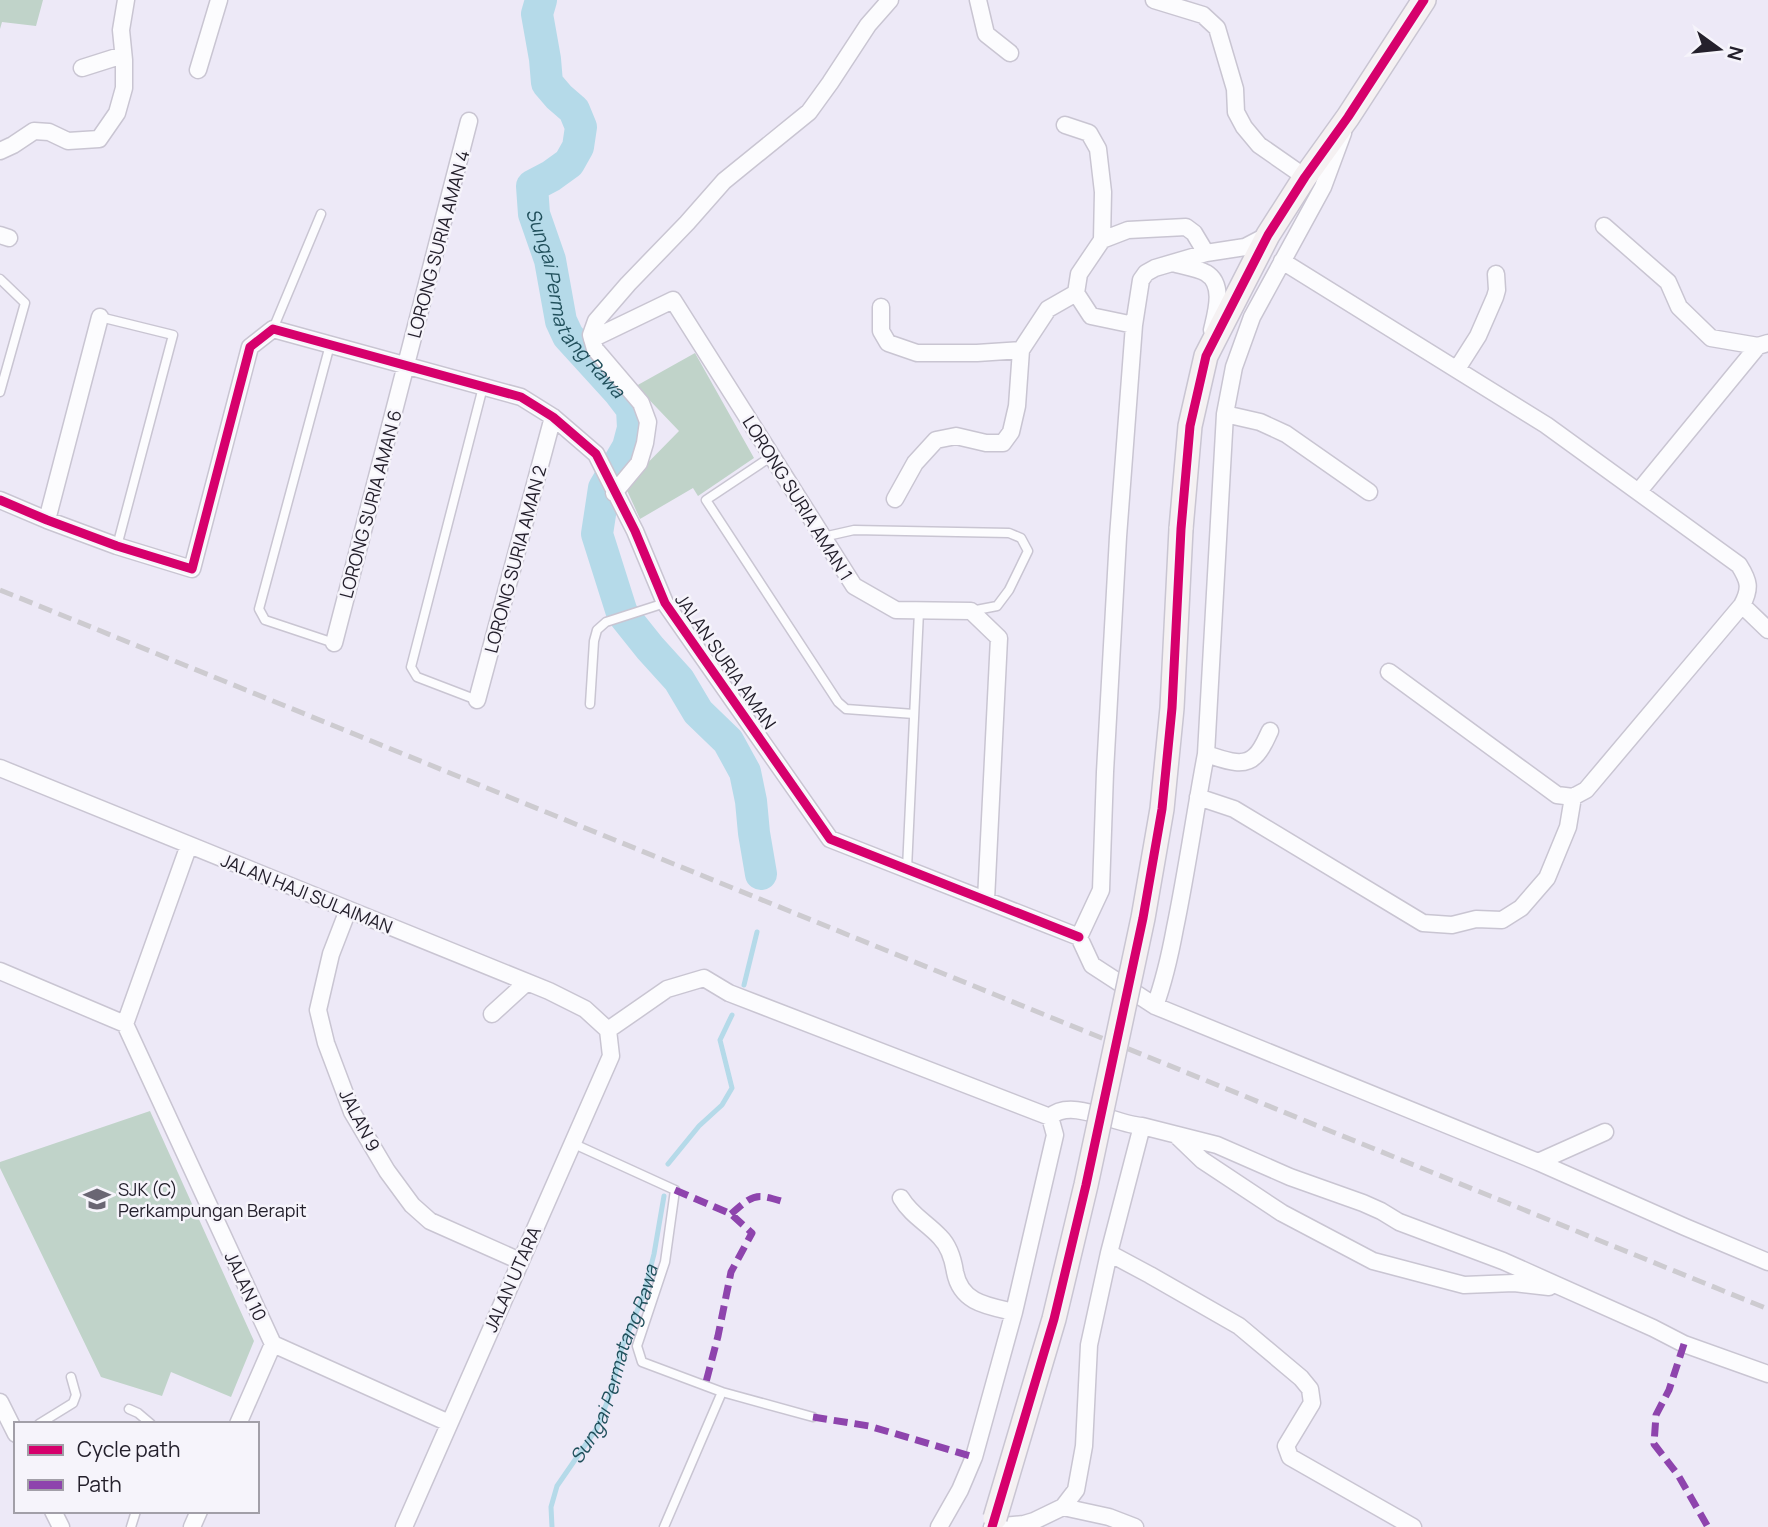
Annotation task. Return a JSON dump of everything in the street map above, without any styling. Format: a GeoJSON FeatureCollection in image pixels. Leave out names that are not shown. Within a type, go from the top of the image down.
{"type":"FeatureCollection","features":[{"type":"Feature","properties":{"kind":"street"},"geometry":{"type":"LineString","coordinates":[[0,151],[34,131],[49,132],[68,141],[99,139],[117,113],[124,88],[121,30],[126,0]]}},
{"type":"Feature","properties":{"kind":"street"},"geometry":{"type":"LineString","coordinates":[[198,70],[219,0]]}},
{"type":"Feature","properties":{"kind":"street"},"geometry":{"type":"LineString","coordinates":[[614,493],[639,463],[648,422],[641,403],[594,349],[591,335],[596,321],[724,181],[809,113],[868,25],[890,0]]}},
{"type":"Feature","properties":{"kind":"street"},"geometry":{"type":"LineString","coordinates":[[978,0],[986,34],[1010,53]]}},
{"type":"Feature","properties":{"kind":"street"},"geometry":{"type":"LineString","coordinates":[[1154,0],[1203,15],[1217,28],[1235,89],[1236,112],[1244,127],[1259,145],[1305,177]]}},
{"type":"Feature","properties":{"kind":"street"},"geometry":{"type":"LineString","coordinates":[[1206,356],[1268,235],[1424,0]]}},
{"type":"Feature","properties":{"kind":"street"},"geometry":{"type":"LineString","coordinates":[[82,68],[123,55]]}},
{"type":"Feature","properties":{"kind":"street"},"geometry":{"type":"LineString","coordinates":[[1155,1006],[1164,982],[1185,881],[1206,754],[1225,414],[1234,367],[1252,317],[1323,187],[1348,117]]}},
{"type":"Feature","properties":{"kind":"street","name":"LORONG SURIA AMAN 4"},"geometry":{"type":"LineString","coordinates":[[406,366],[469,121]]}},
{"type":"Feature","properties":{"kind":"street"},"geometry":{"type":"LineString","coordinates":[[1065,125],[1089,133],[1098,149],[1103,192],[1102,240],[1079,274],[1076,293],[1091,316],[1134,325]]}},
{"type":"Feature","properties":{"kind":"street"},"geometry":{"type":"LineString","coordinates":[[1604,226],[1668,282],[1679,307],[1711,338],[1763,345]]}},
{"type":"Feature","properties":{"kind":"street"},"geometry":{"type":"LineString","coordinates":[[1102,240],[1128,230],[1186,227],[1194,233],[1206,253]]}},
{"type":"Feature","properties":{"kind":"street"},"geometry":{"type":"LineString","coordinates":[[1268,235],[1245,247],[1206,253],[1155,268],[1141,280],[1134,325],[1111,662],[1101,890],[1079,937],[1092,965],[1155,1006],[1538,1162],[1768,1262]]}},
{"type":"Feature","properties":{"kind":"street"},"geometry":{"type":"LineString","coordinates":[[1282,261],[1546,425],[1739,565],[1746,576],[1749,593],[1742,605],[1586,790],[1573,797],[1557,796],[1389,673]]}},
{"type":"Feature","properties":{"kind":"street"},"geometry":{"type":"LineString","coordinates":[[1142,1126],[1089,1345],[1084,1446],[1076,1490],[1063,1507],[1024,1524],[993,1524],[1054,1319],[1092,1160],[1143,918],[1162,810],[1172,708],[1181,529],[1190,426],[1215,314],[1218,288],[1207,273],[1171,263]]}},
{"type":"Feature","properties":{"kind":"street"},"geometry":{"type":"LineString","coordinates":[[1457,369],[1478,336],[1495,297],[1496,274]]}},
{"type":"Feature","properties":{"kind":"street"},"geometry":{"type":"LineString","coordinates":[[895,499],[915,463],[936,440],[956,436],[986,443],[1003,443],[1011,432],[1017,406],[1021,349],[1048,309],[1076,293]]}},
{"type":"Feature","properties":{"kind":"street","name":"LORONG SURIA AMAN 1"},"geometry":{"type":"LineString","coordinates":[[592,339],[673,300],[854,586],[896,610],[971,611]]}},
{"type":"Feature","properties":{"kind":"street"},"geometry":{"type":"LineString","coordinates":[[881,307],[881,331],[888,343],[917,353],[977,353],[1021,349]]}},
{"type":"Feature","properties":{"kind":"street"},"geometry":{"type":"LineString","coordinates":[[47,520],[100,317]]}},
{"type":"Feature","properties":{"kind":"street"},"geometry":{"type":"LineString","coordinates":[[0,499],[117,546],[192,569],[250,346],[273,329]]}},
{"type":"Feature","properties":{"kind":"street","name":"JALAN SURIA AMAN"},"geometry":{"type":"LineString","coordinates":[[273,329],[521,397],[553,417],[596,454],[635,531],[665,603],[830,839],[1079,937]]}},
{"type":"Feature","properties":{"kind":"street"},"geometry":{"type":"LineString","coordinates":[[1639,491],[1763,345]]}},
{"type":"Feature","properties":{"kind":"street","name":"LORONG SURIA AMAN 6"},"geometry":{"type":"LineString","coordinates":[[334,643],[406,366]]}},
{"type":"Feature","properties":{"kind":"street"},"geometry":{"type":"LineString","coordinates":[[1225,414],[1260,422],[1286,434],[1369,492]]}},
{"type":"Feature","properties":{"kind":"street","name":"LORONG SURIA AMAN 2"},"geometry":{"type":"LineString","coordinates":[[477,700],[553,417]]}},
{"type":"Feature","properties":{"kind":"street"},"geometry":{"type":"LineString","coordinates":[[1742,605],[1768,630]]}},
{"type":"Feature","properties":{"kind":"street"},"geometry":{"type":"LineString","coordinates":[[971,611],[999,638],[986,900]]}},
{"type":"Feature","properties":{"kind":"street"},"geometry":{"type":"LineString","coordinates":[[1206,754],[1232,762],[1247,761],[1255,757],[1270,731]]}},
{"type":"Feature","properties":{"kind":"street","name":"JALAN HAJI SULAIMAN"},"geometry":{"type":"LineString","coordinates":[[0,768],[549,991],[585,1009],[608,1030]]}},
{"type":"Feature","properties":{"kind":"street"},"geometry":{"type":"LineString","coordinates":[[1198,796],[1234,809],[1423,923],[1452,925],[1476,919],[1502,920],[1521,908],[1547,878],[1568,827],[1573,797]]}},
{"type":"Feature","properties":{"kind":"street"},"geometry":{"type":"LineString","coordinates":[[0,971],[125,1024],[189,845]]}},
{"type":"Feature","properties":{"kind":"street","name":"JALAN 9"},"geometry":{"type":"LineString","coordinates":[[348,910],[331,954],[318,1010],[326,1043],[352,1112],[387,1171],[412,1205],[430,1221],[520,1261]]}},
{"type":"Feature","properties":{"kind":"street"},"geometry":{"type":"LineString","coordinates":[[608,1030],[667,989],[704,978],[729,993],[1050,1117]]}},
{"type":"Feature","properties":{"kind":"street"},"geometry":{"type":"LineString","coordinates":[[492,1014],[527,982]]}},
{"type":"Feature","properties":{"kind":"street","name":"JALAN 10"},"geometry":{"type":"LineString","coordinates":[[125,1024],[273,1344]]}},
{"type":"Feature","properties":{"kind":"street","name":"JALAN UTARA"},"geometry":{"type":"LineString","coordinates":[[404,1527],[611,1056],[608,1030]]}},
{"type":"Feature","properties":{"kind":"street"},"geometry":{"type":"LineString","coordinates":[[1050,1117],[1054,1113],[1073,1110],[1092,1113],[1130,1126],[1142,1126],[1217,1144],[1290,1177],[1363,1203],[1399,1222],[1492,1257],[1684,1344],[1768,1374]]}},
{"type":"Feature","properties":{"kind":"street"},"geometry":{"type":"LineString","coordinates":[[939,1527],[960,1490],[974,1457],[1014,1312],[1055,1135],[1050,1117]]}},
{"type":"Feature","properties":{"kind":"street"},"geometry":{"type":"LineString","coordinates":[[1538,1162],[1605,1132]]}},
{"type":"Feature","properties":{"kind":"street"},"geometry":{"type":"LineString","coordinates":[[1176,1135],[1202,1160],[1282,1213],[1373,1261],[1464,1285],[1514,1283],[1562,1289]]}},
{"type":"Feature","properties":{"kind":"street"},"geometry":{"type":"LineString","coordinates":[[901,1198],[908,1209],[941,1237],[953,1262],[957,1282],[965,1294],[982,1305],[1014,1312]]}},
{"type":"Feature","properties":{"kind":"street"},"geometry":{"type":"LineString","coordinates":[[1109,1254],[1238,1326],[1301,1378],[1310,1390],[1312,1403],[1286,1446],[1290,1457],[1413,1527]]}},
{"type":"Feature","properties":{"kind":"street"},"geometry":{"type":"LineString","coordinates":[[239,1422],[273,1344],[449,1423]]}},
{"type":"Feature","properties":{"kind":"street"},"geometry":{"type":"LineString","coordinates":[[0,1402],[14,1430]]}},
{"type":"Feature","properties":{"kind":"street"},"geometry":{"type":"LineString","coordinates":[[1063,1507],[1109,1517],[1135,1527]]}},
{"type":"Feature","properties":{"kind":"lane"},"geometry":{"type":"LineString","coordinates":[[273,329],[321,214]]}},
{"type":"Feature","properties":{"kind":"lane"},"geometry":{"type":"LineString","coordinates":[[0,279],[25,303],[0,392]]}},
{"type":"Feature","properties":{"kind":"lane"},"geometry":{"type":"LineString","coordinates":[[100,317],[173,335],[117,546]]}},
{"type":"Feature","properties":{"kind":"lane"},"geometry":{"type":"LineString","coordinates":[[330,345],[259,609],[265,620],[334,643]]}},
{"type":"Feature","properties":{"kind":"lane"},"geometry":{"type":"LineString","coordinates":[[477,700],[417,677],[411,667],[483,387]]}},
{"type":"Feature","properties":{"kind":"lane"},"geometry":{"type":"LineString","coordinates":[[772,456],[706,500],[838,702],[846,709],[914,714]]}},
{"type":"Feature","properties":{"kind":"lane"},"geometry":{"type":"LineString","coordinates":[[823,537],[854,530],[1009,533],[1021,538],[1028,551],[1009,590],[997,606],[971,611]]}},
{"type":"Feature","properties":{"kind":"lane"},"geometry":{"type":"LineString","coordinates":[[590,704],[597,630],[606,622],[665,603]]}},
{"type":"Feature","properties":{"kind":"lane"},"geometry":{"type":"LineString","coordinates":[[907,869],[919,611]]}},
{"type":"Feature","properties":{"kind":"lane"},"geometry":{"type":"LineString","coordinates":[[572,1143],[675,1190],[665,1262],[637,1346],[642,1362],[722,1392],[813,1417]]}},
{"type":"Feature","properties":{"kind":"lane"},"geometry":{"type":"LineString","coordinates":[[42,1422],[73,1404],[76,1395],[71,1377]]}},
{"type":"Feature","properties":{"kind":"lane"},"geometry":{"type":"LineString","coordinates":[[664,1527],[722,1392]]}},
{"type":"Feature","properties":{"kind":"lane"},"geometry":{"type":"LineString","coordinates":[[129,1409],[149,1422]]}},
{"type":"Feature","properties":{"kind":"green space"},"geometry":{"type":"Polygon","coordinates":[[[0,0],[43,0],[36,26],[2,22],[0,29],[0,0]]]}},
{"type":"Feature","properties":{"kind":"green space"},"geometry":{"type":"Polygon","coordinates":[[[695,353],[754,458],[698,496],[693,488],[640,519],[625,486],[679,431],[636,386],[695,353]]]}},
{"type":"Feature","properties":{"kind":"green space"},"geometry":{"type":"Polygon","coordinates":[[[150,1111],[254,1341],[231,1397],[171,1372],[162,1396],[101,1377],[0,1168],[0,1162],[150,1111]]]}},
{"type":"Feature","properties":{"kind":"waterway","name":"Sungai Permatang Rawa"},"geometry":{"type":"LineString","coordinates":[[541,0],[537,14],[547,83],[574,110],[581,127],[578,147],[569,163],[532,186],[534,214],[550,260],[561,321],[568,336],[632,409],[633,428],[628,447],[604,488],[597,534],[622,613],[679,680],[698,712],[728,741],[745,772],[761,874]]}},
{"type":"Feature","properties":{"kind":"waterway","name":"Sungai Permatang Rawa"},"geometry":{"type":"LineString","coordinates":[[744,985],[757,932]]}},
{"type":"Feature","properties":{"kind":"waterway","name":"Sungai Permatang Rawa"},"geometry":{"type":"LineString","coordinates":[[668,1164],[699,1126],[722,1105],[732,1088],[720,1040],[732,1015]]}},
{"type":"Feature","properties":{"kind":"waterway","name":"Sungai Permatang Rawa"},"geometry":{"type":"LineString","coordinates":[[552,1527],[551,1507],[557,1486],[597,1428],[611,1392],[622,1347],[644,1294],[664,1196]]}},
{"type":"Feature","properties":{"kind":"railway"},"geometry":{"type":"LineString","coordinates":[[0,590],[1768,1309]]}},
{"type":"Feature","properties":{"kind":"marked path"},"geometry":{"type":"LineString","coordinates":[[675,1190],[731,1214],[752,1233],[731,1272],[705,1386]]}},
{"type":"Feature","properties":{"kind":"marked path"},"geometry":{"type":"LineString","coordinates":[[731,1214],[755,1197],[784,1202]]}},
{"type":"Feature","properties":{"kind":"marked path"},"geometry":{"type":"LineString","coordinates":[[1684,1344],[1669,1390],[1656,1415],[1654,1444],[1678,1475],[1708,1527]]}},
{"type":"Feature","properties":{"kind":"marked path"},"geometry":{"type":"LineString","coordinates":[[813,1417],[869,1426],[974,1457]]}},
{"type":"Feature","properties":{"kind":"cycle path"},"geometry":{"type":"LineString","coordinates":[[992,1527],[1054,1319],[1086,1185],[1143,918],[1162,809],[1172,708],[1181,529],[1190,426],[1206,356],[1268,235],[1424,0]]}},
{"type":"Feature","properties":{"kind":"cycle path"},"geometry":{"type":"LineString","coordinates":[[0,500],[117,546],[192,569],[250,347],[273,329],[521,397],[553,417],[596,454],[635,531],[665,603],[830,839],[1079,937]]}},
{"type":"Feature","properties":{"kind":"place","name":"SJK (C) Perkampungan Berapit"},"geometry":{"type":"Point","coordinates":[97,1199]}}]}
